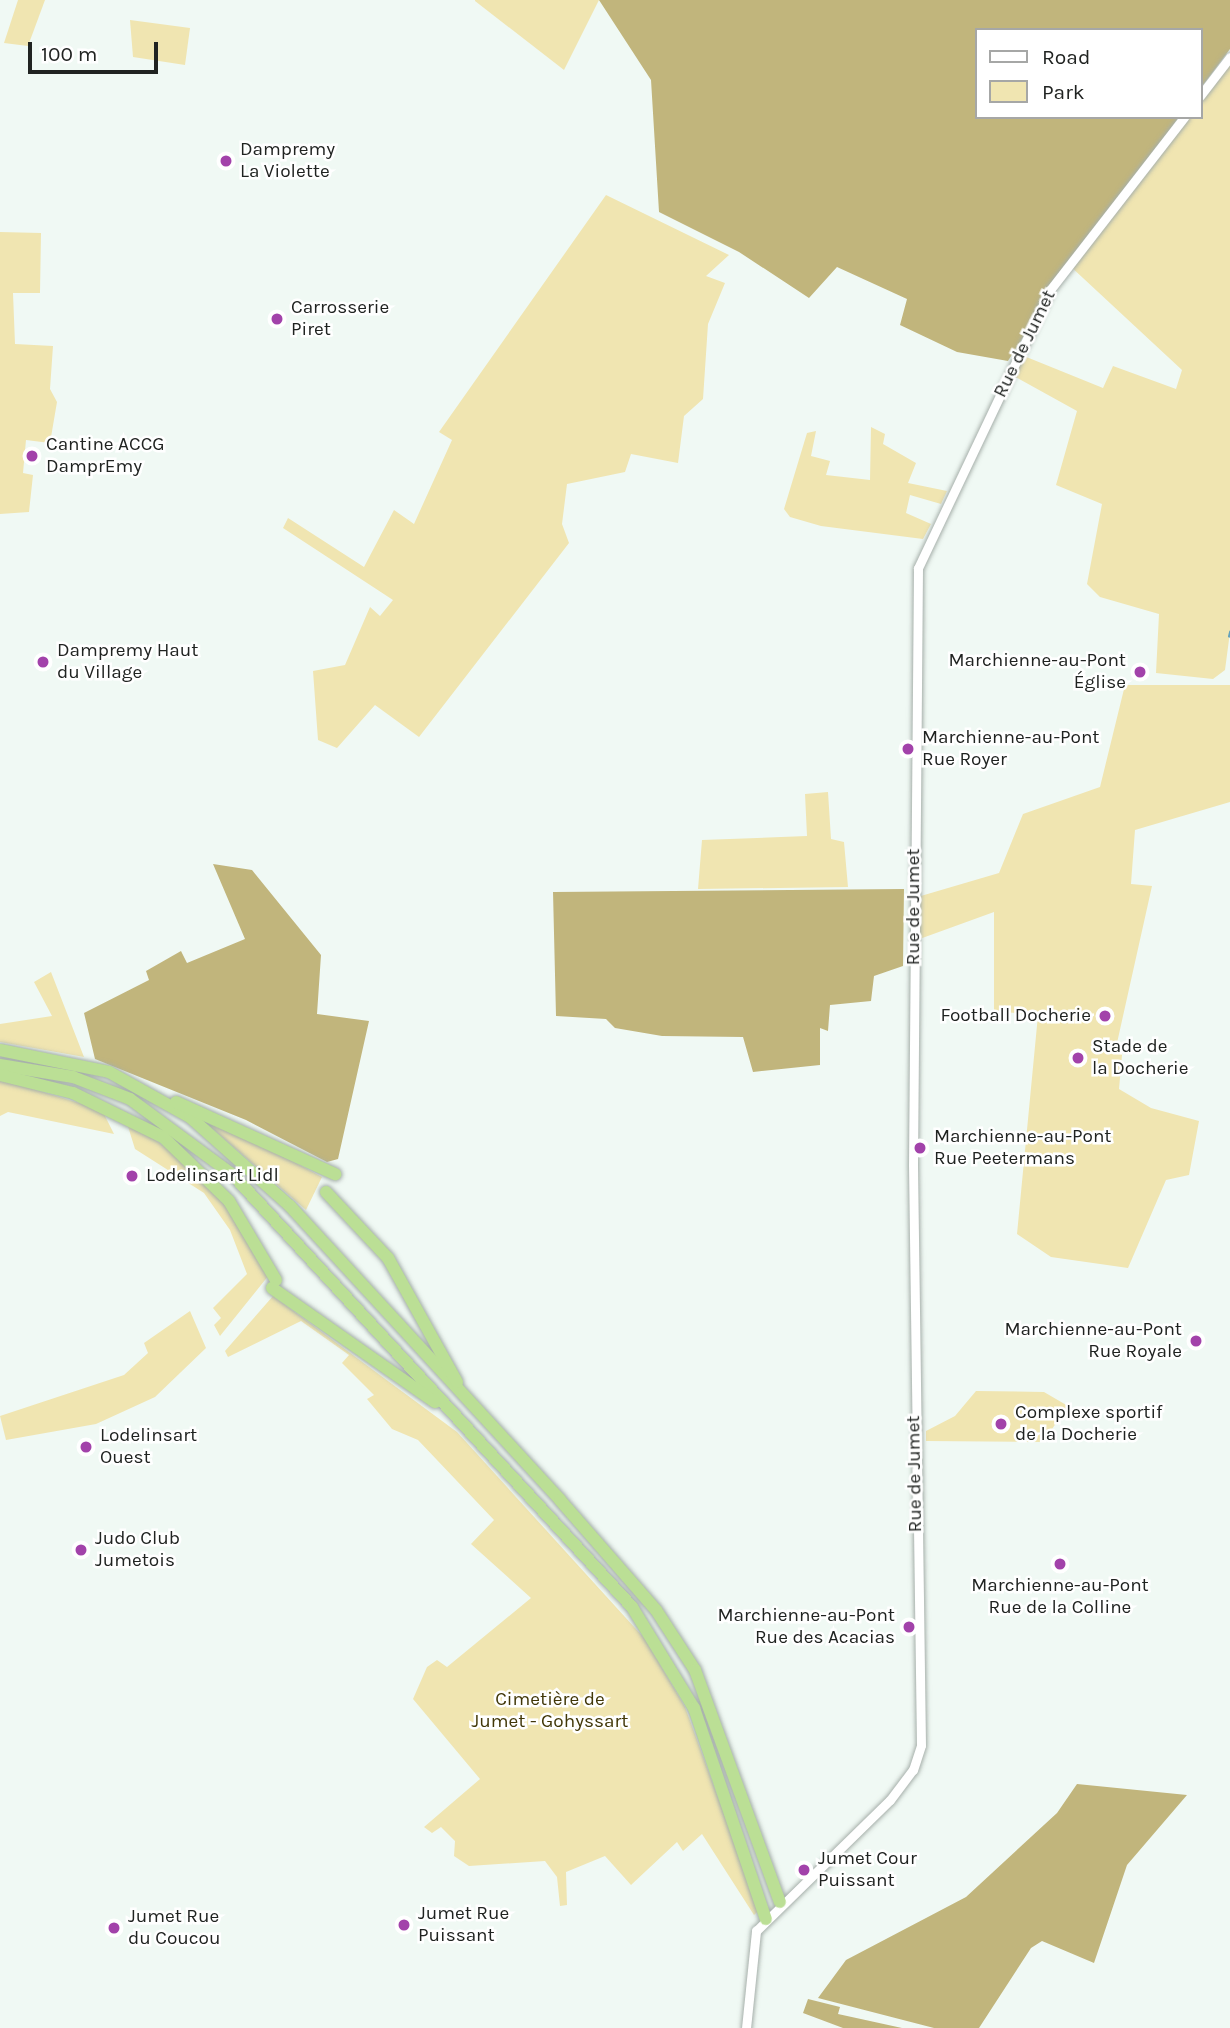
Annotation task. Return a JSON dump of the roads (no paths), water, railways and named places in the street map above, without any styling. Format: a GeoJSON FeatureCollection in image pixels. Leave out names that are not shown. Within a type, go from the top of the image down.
{"type":"FeatureCollection","features":[{"type":"Feature","properties":{"kind":"highway"},"geometry":{"type":"LineString","coordinates":[[0,1050],[77,1061],[248,1130],[334,1174]]}},
{"type":"Feature","properties":{"kind":"highway"},"geometry":{"type":"LineString","coordinates":[[0,1065],[104,1088],[179,1129],[233,1175],[632,1607],[668,1657],[694,1708],[765,1919]]}},
{"type":"Feature","properties":{"kind":"highway"},"geometry":{"type":"LineString","coordinates":[[0,1075],[73,1093],[163,1138],[229,1201],[274,1284],[470,1430]]}},
{"type":"Feature","properties":{"kind":"highway"},"geometry":{"type":"LineString","coordinates":[[140,1087],[190,1117],[290,1206],[625,1573],[682,1648],[715,1714],[780,1902]]}},
{"type":"Feature","properties":{"kind":"highway"},"geometry":{"type":"LineString","coordinates":[[326,1192],[388,1258],[470,1404]]}},
{"type":"Feature","properties":{"kind":"street"},"geometry":{"type":"LineString","coordinates":[[1202,93],[1230,57]]}},
{"type":"Feature","properties":{"kind":"street","name":"Rue de Jumet"},"geometry":{"type":"LineString","coordinates":[[780,1902],[884,1806],[913,1770],[921,1745],[914,1423],[915,583],[925,549],[1050,290],[1182,119]]}},
{"type":"Feature","properties":{"kind":"street"},"geometry":{"type":"LineString","coordinates":[[746,2028],[750,1950],[765,1919],[780,1902]]}},
{"type":"Feature","properties":{"kind":"waterway"},"geometry":{"type":"LineString","coordinates":[[1229,636],[1230,632]]}},
{"type":"Feature","properties":{"kind":"place","name":"Dampremy La Violette"},"geometry":{"type":"Point","coordinates":[226,161]}},
{"type":"Feature","properties":{"kind":"place","name":"Carrosserie Piret"},"geometry":{"type":"Point","coordinates":[277,319]}},
{"type":"Feature","properties":{"kind":"place","name":"Cantine ACCG DamprEmy"},"geometry":{"type":"Point","coordinates":[32,456]}},
{"type":"Feature","properties":{"kind":"place","name":"Dampremy Haut du Village"},"geometry":{"type":"Point","coordinates":[43,662]}},
{"type":"Feature","properties":{"kind":"place","name":"Marchienne-au-Pont Église"},"geometry":{"type":"Point","coordinates":[1140,672]}},
{"type":"Feature","properties":{"kind":"place","name":"Marchienne-au-Pont Rue Royer"},"geometry":{"type":"Point","coordinates":[908,749]}},
{"type":"Feature","properties":{"kind":"place","name":"Football Docherie"},"geometry":{"type":"Point","coordinates":[1105,1016]}},
{"type":"Feature","properties":{"kind":"place","name":"Stade de la Docherie"},"geometry":{"type":"Point","coordinates":[1078,1058]}},
{"type":"Feature","properties":{"kind":"place","name":"Marchienne-au-Pont Rue Peetermans"},"geometry":{"type":"Point","coordinates":[920,1148]}},
{"type":"Feature","properties":{"kind":"place","name":"Lodelinsart Lidl"},"geometry":{"type":"Point","coordinates":[132,1176]}},
{"type":"Feature","properties":{"kind":"place","name":"Marchienne-au-Pont Rue Royale"},"geometry":{"type":"Point","coordinates":[1196,1341]}},
{"type":"Feature","properties":{"kind":"place","name":"Complexe sportif de la Docherie"},"geometry":{"type":"Point","coordinates":[1001,1424]}},
{"type":"Feature","properties":{"kind":"place","name":"Lodelinsart Ouest"},"geometry":{"type":"Point","coordinates":[86,1447]}},
{"type":"Feature","properties":{"kind":"place","name":"Judo Club Jumetois"},"geometry":{"type":"Point","coordinates":[81,1550]}},
{"type":"Feature","properties":{"kind":"place","name":"Marchienne-au-Pont Rue de la Colline"},"geometry":{"type":"Point","coordinates":[1060,1564]}},
{"type":"Feature","properties":{"kind":"place","name":"Marchienne-au-Pont Rue des Acacias"},"geometry":{"type":"Point","coordinates":[909,1627]}},
{"type":"Feature","properties":{"kind":"place","name":"Jumet Cour Puissant"},"geometry":{"type":"Point","coordinates":[804,1870]}},
{"type":"Feature","properties":{"kind":"place","name":"Jumet Rue Puissant"},"geometry":{"type":"Point","coordinates":[404,1925]}},
{"type":"Feature","properties":{"kind":"place","name":"Jumet Rue du Coucou"},"geometry":{"type":"Point","coordinates":[114,1928]}},
{"type":"Feature","properties":{"kind":"park label","name":"Cimetière de Jumet - Gohyssart"},"geometry":{"type":"Point","coordinates":[550,1711]}}]}
